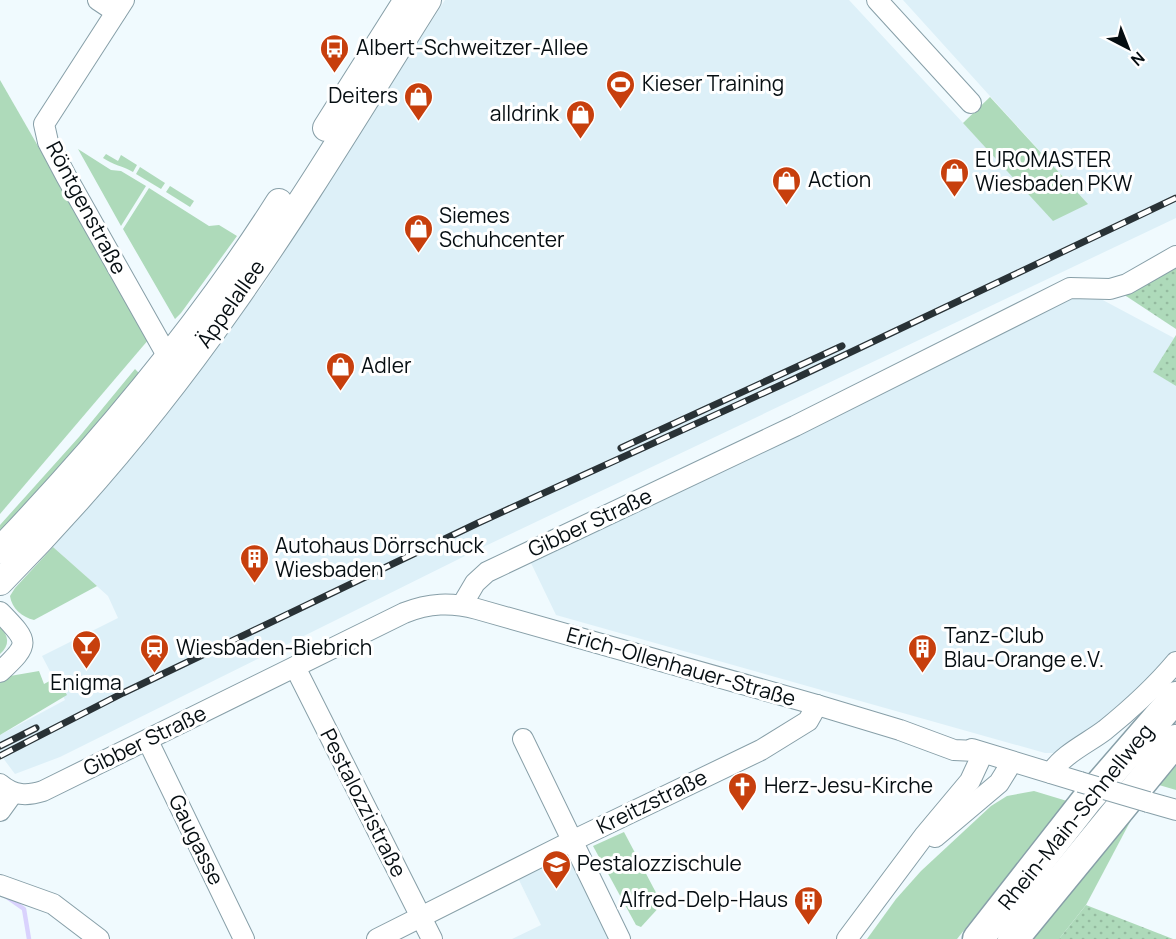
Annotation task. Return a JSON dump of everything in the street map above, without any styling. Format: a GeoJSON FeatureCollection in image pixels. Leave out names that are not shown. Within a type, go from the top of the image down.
{"type":"FeatureCollection","features":[{"type":"Feature","properties":{"kind":"highway","name":"Rhein-Main-Schnellweg"},"geometry":{"type":"LineString","coordinates":[[978,939],[1086,801],[1176,697]]}},
{"type":"Feature","properties":{"kind":"highway","name":"Rhein-Main-Schnellweg"},"geometry":{"type":"LineString","coordinates":[[1013,939],[1176,740]]}},
{"type":"Feature","properties":{"kind":"main road","name":"Äppelallee"},"geometry":{"type":"LineString","coordinates":[[0,550],[99,441],[168,357],[225,280],[269,217],[407,0]]}},
{"type":"Feature","properties":{"kind":"main road","name":"Äppelallee"},"geometry":{"type":"LineString","coordinates":[[0,582],[91,483],[161,400],[211,333],[291,216],[428,0]]}},
{"type":"Feature","properties":{"kind":"street"},"geometry":{"type":"LineString","coordinates":[[98,0],[120,6]]}},
{"type":"Feature","properties":{"kind":"street"},"geometry":{"type":"LineString","coordinates":[[877,0],[971,103]]}},
{"type":"Feature","properties":{"kind":"street","name":"Röntgenstraße"},"geometry":{"type":"LineString","coordinates":[[120,6],[44,124],[48,142],[57,159],[168,357]]}},
{"type":"Feature","properties":{"kind":"street","name":"Gibber Straße"},"geometry":{"type":"LineString","coordinates":[[0,811],[6,789],[28,795],[43,791],[404,613],[422,606],[462,605],[475,584],[487,572],[795,426],[1070,288],[1110,289],[1127,284],[1176,256]]}},
{"type":"Feature","properties":{"kind":"street","name":"Erich-Ollenhauer-Straße"},"geometry":{"type":"LineString","coordinates":[[462,605],[817,705],[900,730],[954,750],[980,752],[1176,810]]}},
{"type":"Feature","properties":{"kind":"street"},"geometry":{"type":"LineString","coordinates":[[0,612],[17,630],[23,639],[23,644],[20,652],[0,672]]}},
{"type":"Feature","properties":{"kind":"street"},"geometry":{"type":"LineString","coordinates":[[1051,773],[1063,760],[1118,720],[1155,687],[1176,662]]}},
{"type":"Feature","properties":{"kind":"street","name":"Pestalozzistraße"},"geometry":{"type":"LineString","coordinates":[[295,667],[432,939]]}},
{"type":"Feature","properties":{"kind":"street","name":"Kreitzstraße"},"geometry":{"type":"LineString","coordinates":[[377,939],[574,840],[762,750],[802,726],[812,716],[817,705]]}},
{"type":"Feature","properties":{"kind":"street"},"geometry":{"type":"LineString","coordinates":[[524,739],[620,939]]}},
{"type":"Feature","properties":{"kind":"street","name":"Gaugasse"},"geometry":{"type":"LineString","coordinates":[[147,741],[244,939]]}},
{"type":"Feature","properties":{"kind":"street"},"geometry":{"type":"LineString","coordinates":[[847,939],[924,836],[970,781],[980,752]]}},
{"type":"Feature","properties":{"kind":"street"},"geometry":{"type":"LineString","coordinates":[[903,865],[992,789],[1005,776],[1012,762]]}},
{"type":"Feature","properties":{"kind":"street"},"geometry":{"type":"LineString","coordinates":[[0,885],[53,904],[99,939]]}},
{"type":"Feature","properties":{"kind":"shaded area"},"geometry":{"type":"Polygon","coordinates":[[[445,0],[849,0],[1053,220],[1087,203],[903,0],[1176,0],[1176,218],[481,548],[60,757],[15,774],[0,754],[0,735],[65,700],[42,656],[118,618],[108,596],[53,547],[143,442],[264,284],[445,0]]]}},
{"type":"Feature","properties":{"kind":"shaded area"},"geometry":{"type":"Polygon","coordinates":[[[1070,295],[1099,298],[1174,338],[1154,372],[1176,386],[1176,653],[1145,687],[1063,750],[1045,753],[556,615],[530,561],[812,428],[1070,295]]]}},
{"type":"Feature","properties":{"kind":"shaded area","name":"Pestalozzischule"},"geometry":{"type":"Polygon","coordinates":[[[571,855],[612,939],[512,939],[541,925],[518,878],[571,855]]]}},
{"type":"Feature","properties":{"kind":"green space"},"geometry":{"type":"Polygon","coordinates":[[[0,80],[149,339],[0,514],[0,80]]]}},
{"type":"Feature","properties":{"kind":"green space"},"geometry":{"type":"Polygon","coordinates":[[[990,97],[1088,204],[1053,221],[963,123],[990,97]]]}},
{"type":"Feature","properties":{"kind":"green space"},"geometry":{"type":"Polygon","coordinates":[[[78,149],[111,170],[121,171],[146,186],[121,226],[78,149]]]}},
{"type":"Feature","properties":{"kind":"green space"},"geometry":{"type":"Polygon","coordinates":[[[106,154],[118,161],[121,155],[137,165],[133,172],[103,158],[106,154]]]}},
{"type":"Feature","properties":{"kind":"green space"},"geometry":{"type":"Polygon","coordinates":[[[140,167],[165,183],[161,189],[136,174],[140,167]]]}},
{"type":"Feature","properties":{"kind":"green space"},"geometry":{"type":"Polygon","coordinates":[[[170,186],[194,201],[190,207],[166,192],[170,186]]]}},
{"type":"Feature","properties":{"kind":"green space"},"geometry":{"type":"Polygon","coordinates":[[[149,188],[209,226],[219,225],[237,236],[175,319],[123,229],[149,188]]]}},
{"type":"Feature","properties":{"kind":"green space"},"geometry":{"type":"Polygon","coordinates":[[[1176,268],[1176,329],[1123,294],[1176,268]]]}},
{"type":"Feature","properties":{"kind":"green space"},"geometry":{"type":"Polygon","coordinates":[[[1176,335],[1176,386],[1153,372],[1176,335]]]}},
{"type":"Feature","properties":{"kind":"green space"},"geometry":{"type":"Polygon","coordinates":[[[135,369],[142,376],[0,539],[0,525],[79,437],[135,369]]]}},
{"type":"Feature","properties":{"kind":"green space"},"geometry":{"type":"Polygon","coordinates":[[[53,547],[97,586],[34,620],[18,612],[10,596],[53,547]]]}},
{"type":"Feature","properties":{"kind":"green space"},"geometry":{"type":"Polygon","coordinates":[[[0,627],[7,640],[0,654],[0,627]]]}},
{"type":"Feature","properties":{"kind":"green space"},"geometry":{"type":"Polygon","coordinates":[[[39,671],[44,684],[57,677],[67,695],[0,735],[0,683],[10,676],[39,671]]]}},
{"type":"Feature","properties":{"kind":"green space"},"geometry":{"type":"Polygon","coordinates":[[[1176,766],[1176,790],[1159,785],[1176,766]]]}},
{"type":"Feature","properties":{"kind":"green space"},"geometry":{"type":"Polygon","coordinates":[[[1034,791],[1067,801],[957,939],[867,939],[896,899],[921,871],[991,806],[1007,796],[1034,791]]]}},
{"type":"Feature","properties":{"kind":"green space"},"geometry":{"type":"Polygon","coordinates":[[[1127,818],[1131,820],[1086,905],[1059,939],[1032,939],[1127,818]]]}},
{"type":"Feature","properties":{"kind":"green space"},"geometry":{"type":"Polygon","coordinates":[[[624,832],[662,904],[641,927],[636,925],[593,846],[624,832]]]}},
{"type":"Feature","properties":{"kind":"green space"},"geometry":{"type":"Polygon","coordinates":[[[1086,905],[1173,939],[1059,939],[1086,905]]]}},
{"type":"Feature","properties":{"kind":"waterway"},"geometry":{"type":"LineString","coordinates":[[4,895],[24,909],[29,939]]}},
{"type":"Feature","properties":{"kind":"railway"},"geometry":{"type":"LineString","coordinates":[[0,756],[123,693],[478,523],[792,380],[1176,198]]}},
{"type":"Feature","properties":{"kind":"railway"},"geometry":{"type":"LineString","coordinates":[[621,448],[842,346]]}},
{"type":"Feature","properties":{"kind":"railway"},"geometry":{"type":"LineString","coordinates":[[0,746],[36,728]]}},
{"type":"Feature","properties":{"kind":"place","name":"Albert-Schweitzer-Allee"},"geometry":{"type":"Point","coordinates":[335,74]}},
{"type":"Feature","properties":{"kind":"place","name":"Kieser Training"},"geometry":{"type":"Point","coordinates":[621,110]}},
{"type":"Feature","properties":{"kind":"place","name":"Deiters"},"geometry":{"type":"Point","coordinates":[419,122]}},
{"type":"Feature","properties":{"kind":"place","name":"alldrink"},"geometry":{"type":"Point","coordinates":[580,140]}},
{"type":"Feature","properties":{"kind":"place","name":"EUROMASTER Wiesbaden PKW"},"geometry":{"type":"Point","coordinates":[954,198]}},
{"type":"Feature","properties":{"kind":"place","name":"Action"},"geometry":{"type":"Point","coordinates":[787,206]}},
{"type":"Feature","properties":{"kind":"place","name":"Siemes Schuhcenter"},"geometry":{"type":"Point","coordinates":[418,254]}},
{"type":"Feature","properties":{"kind":"place","name":"Adler"},"geometry":{"type":"Point","coordinates":[340,392]}},
{"type":"Feature","properties":{"kind":"place","name":"Autohaus Dörrschuck Wiesbaden"},"geometry":{"type":"Point","coordinates":[254,584]}},
{"type":"Feature","properties":{"kind":"place","name":"Enigma"},"geometry":{"type":"Point","coordinates":[86,670]}},
{"type":"Feature","properties":{"kind":"place","name":"Wiesbaden-Biebrich"},"geometry":{"type":"Point","coordinates":[155,674]}},
{"type":"Feature","properties":{"kind":"place","name":"Tanz-Club Blau-Orange e.V."},"geometry":{"type":"Point","coordinates":[923,674]}},
{"type":"Feature","properties":{"kind":"place","name":"Herz-Jesu-Kirche"},"geometry":{"type":"Point","coordinates":[743,812]}},
{"type":"Feature","properties":{"kind":"place","name":"Pestalozzischule"},"geometry":{"type":"Point","coordinates":[556,890]}},
{"type":"Feature","properties":{"kind":"place","name":"Alfred-Delp-Haus"},"geometry":{"type":"Point","coordinates":[809,926]}}]}
